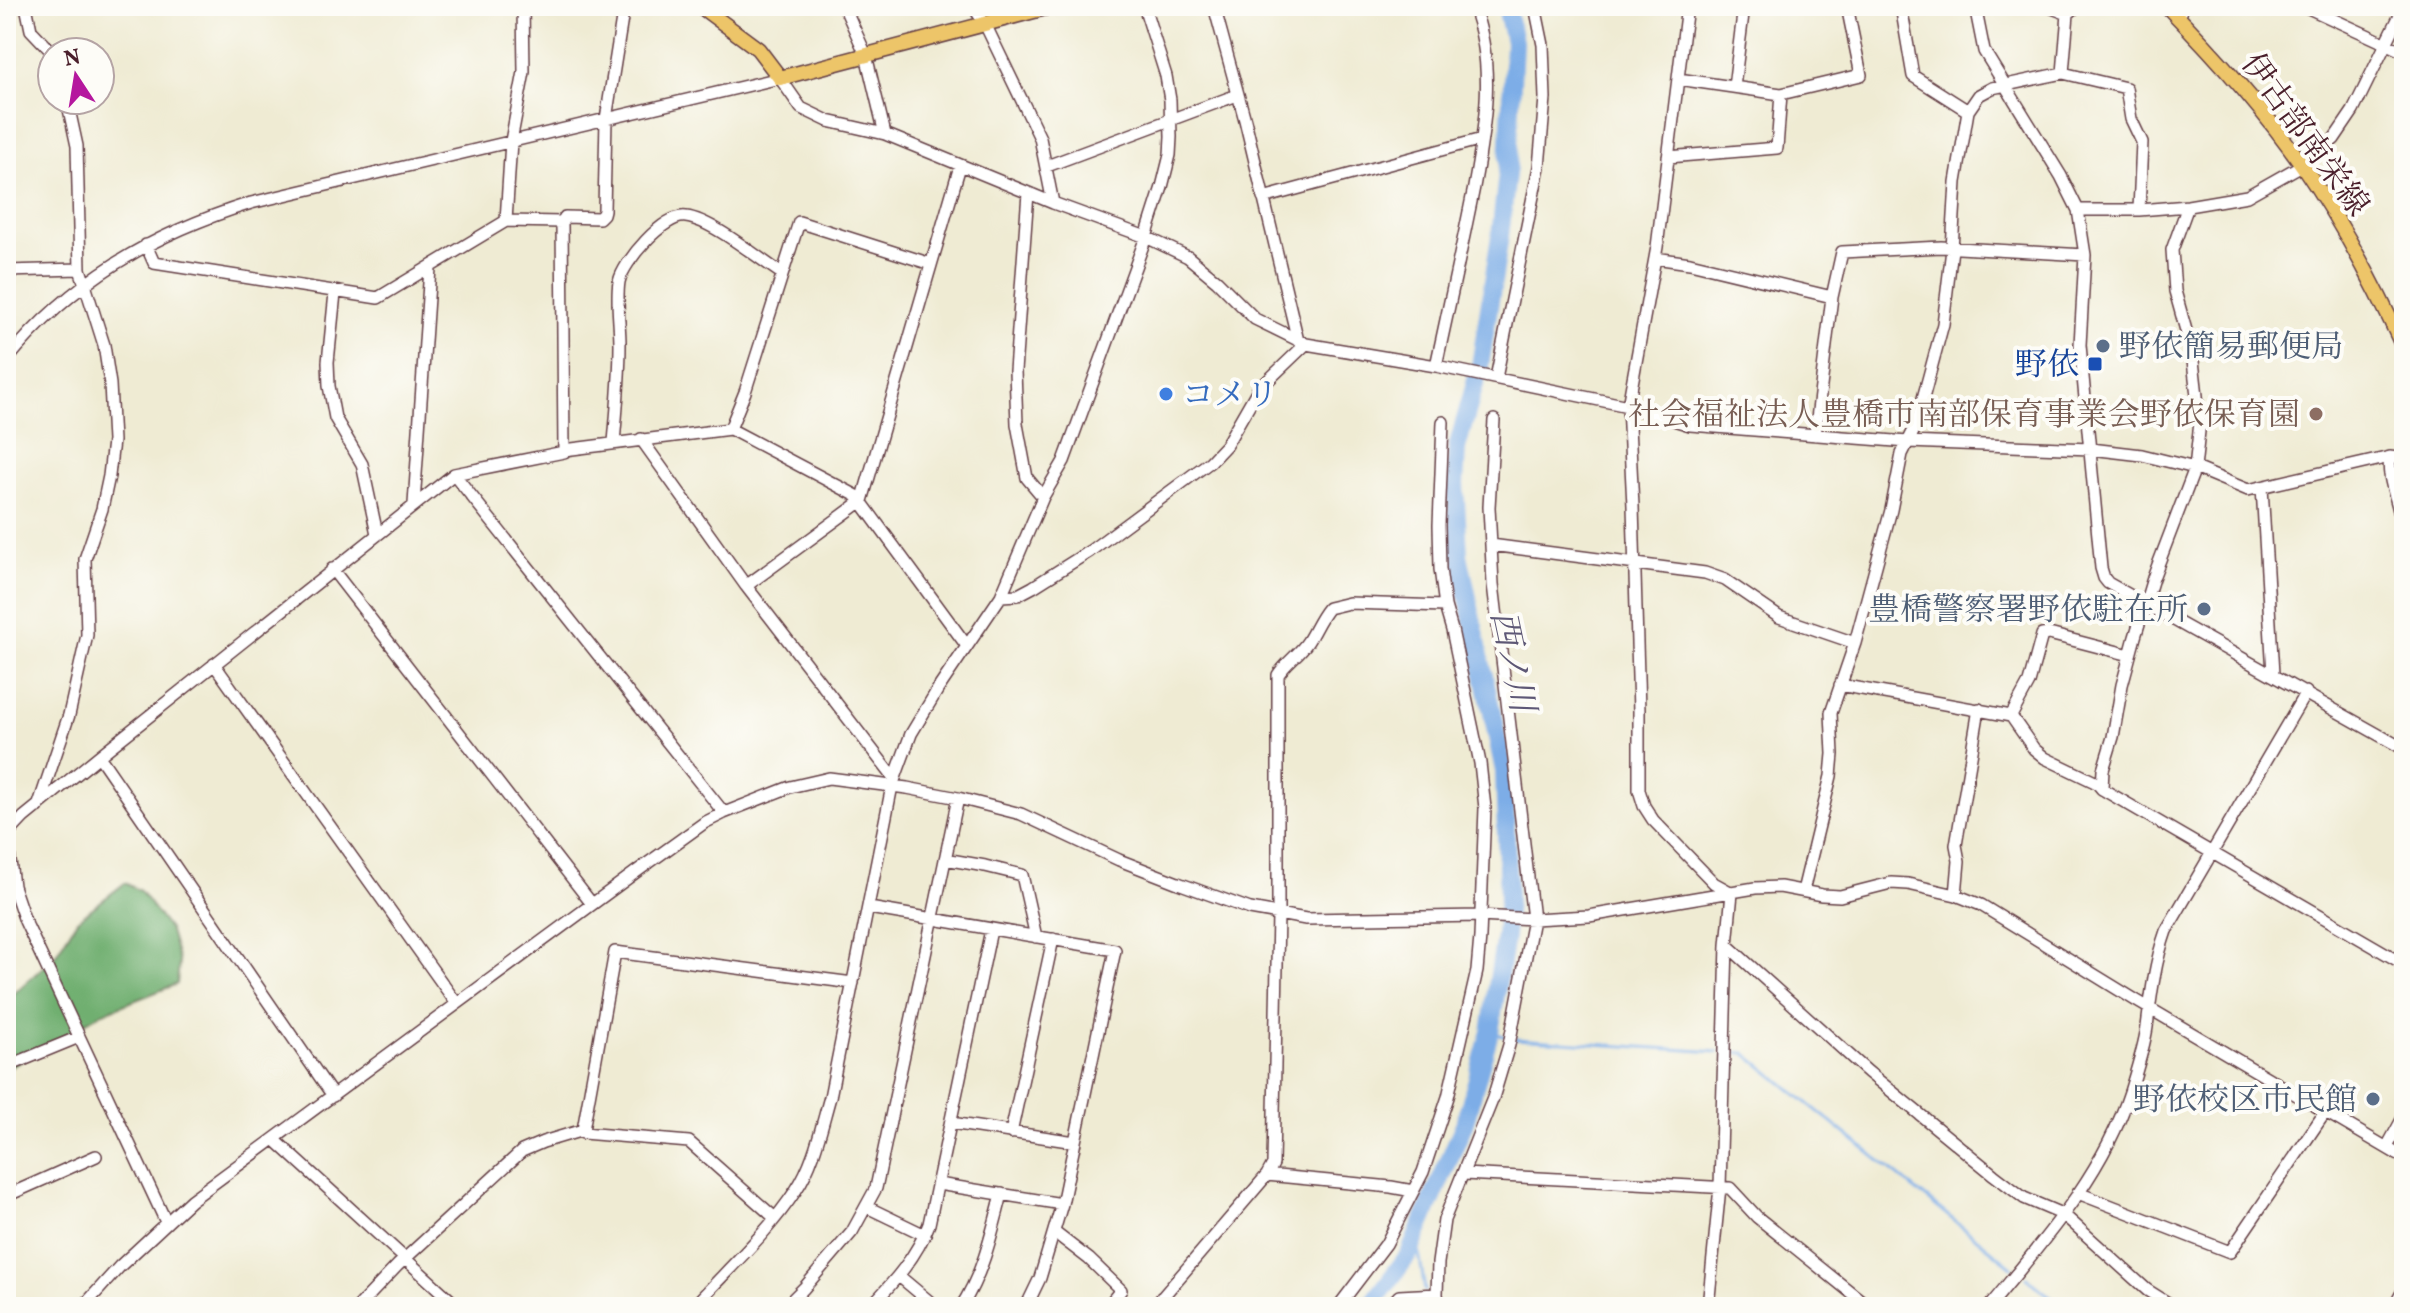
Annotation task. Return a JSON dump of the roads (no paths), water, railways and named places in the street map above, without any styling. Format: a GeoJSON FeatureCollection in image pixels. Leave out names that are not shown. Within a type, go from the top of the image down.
{"type":"FeatureCollection","features":[{"type":"Feature","properties":{"kind":"main road"},"geometry":{"type":"LineString","coordinates":[[700,6],[758,49],[780,78],[1053,6]]}},
{"type":"Feature","properties":{"kind":"main road","name":"伊古部南栄線"},"geometry":{"type":"LineString","coordinates":[[2176,10],[2238,82],[2302,165],[2399,327],[2404,349]]}},
{"type":"Feature","properties":{"kind":"street"},"geometry":{"type":"LineString","coordinates":[[26,6],[31,30],[37,36]]}},
{"type":"Feature","properties":{"kind":"street"},"geometry":{"type":"LineString","coordinates":[[506,221],[511,141],[524,72],[523,6]]}},
{"type":"Feature","properties":{"kind":"street"},"geometry":{"type":"LineString","coordinates":[[564,450],[562,222],[565,217],[594,218],[603,214],[606,119],[624,6]]}},
{"type":"Feature","properties":{"kind":"street"},"geometry":{"type":"LineString","coordinates":[[844,6],[866,55],[885,134]]}},
{"type":"Feature","properties":{"kind":"street"},"geometry":{"type":"LineString","coordinates":[[973,6],[985,24],[1040,138],[1053,203]]}},
{"type":"Feature","properties":{"kind":"street"},"geometry":{"type":"LineString","coordinates":[[693,1307],[775,1218],[798,1188],[816,1147],[830,1097],[893,782],[911,734],[1001,596],[1043,497],[1064,461],[1146,237],[1170,155],[1171,120],[1166,76],[1144,6]]}},
{"type":"Feature","properties":{"kind":"street"},"geometry":{"type":"LineString","coordinates":[[1214,6],[1302,342]]}},
{"type":"Feature","properties":{"kind":"street"},"geometry":{"type":"LineString","coordinates":[[1436,366],[1468,222],[1486,105],[1486,57],[1473,6]]}},
{"type":"Feature","properties":{"kind":"street"},"geometry":{"type":"LineString","coordinates":[[1496,378],[1539,167],[1544,85],[1543,45],[1535,6]]}},
{"type":"Feature","properties":{"kind":"street"},"geometry":{"type":"LineString","coordinates":[[1687,6],[1655,258],[1628,406],[1635,565],[1639,790],[1644,806],[1661,830],[1714,883],[1732,893]]}},
{"type":"Feature","properties":{"kind":"street"},"geometry":{"type":"LineString","coordinates":[[1734,87],[1744,6]]}},
{"type":"Feature","properties":{"kind":"street"},"geometry":{"type":"LineString","coordinates":[[1678,79],[1781,94],[1861,75],[1847,6]]}},
{"type":"Feature","properties":{"kind":"street"},"geometry":{"type":"LineString","coordinates":[[1901,6],[1913,76],[1968,111]]}},
{"type":"Feature","properties":{"kind":"street"},"geometry":{"type":"LineString","coordinates":[[1975,6],[1984,51],[2061,176],[2078,210],[2085,255],[2080,345],[2104,578],[2404,749]]}},
{"type":"Feature","properties":{"kind":"street"},"geometry":{"type":"LineString","coordinates":[[2047,6],[2072,10],[2063,73]]}},
{"type":"Feature","properties":{"kind":"street"},"geometry":{"type":"LineString","coordinates":[[2304,6],[2404,52]]}},
{"type":"Feature","properties":{"kind":"street"},"geometry":{"type":"LineString","coordinates":[[2078,210],[2188,206],[2247,196],[2302,165],[2334,139],[2353,111],[2404,7]]}},
{"type":"Feature","properties":{"kind":"street"},"geometry":{"type":"LineString","coordinates":[[1803,891],[1831,776],[1831,713],[1855,643],[1891,510],[1902,454],[1915,428],[1943,324],[1956,182],[1968,111],[1979,95],[1992,88],[2063,73],[2126,88],[2131,119],[2142,142],[2139,210]]}},
{"type":"Feature","properties":{"kind":"street"},"geometry":{"type":"LineString","coordinates":[[6,361],[39,325],[84,284],[146,245],[205,218],[251,203],[780,78],[801,108],[828,121],[885,134],[1053,203],[1146,237],[1188,257],[1255,319],[1302,342],[1628,406],[1690,425],[1908,442],[2091,449],[2142,455],[2195,468],[2248,490],[2390,457],[2404,459]]}},
{"type":"Feature","properties":{"kind":"street"},"geometry":{"type":"LineString","coordinates":[[1668,157],[1777,148],[1781,94]]}},
{"type":"Feature","properties":{"kind":"street"},"geometry":{"type":"LineString","coordinates":[[1047,166],[1237,95]]}},
{"type":"Feature","properties":{"kind":"street"},"geometry":{"type":"LineString","coordinates":[[38,807],[69,715],[87,635],[85,559],[102,509],[113,441],[104,345],[80,269],[77,146],[70,116]]}},
{"type":"Feature","properties":{"kind":"street"},"geometry":{"type":"LineString","coordinates":[[1263,198],[1482,139]]}},
{"type":"Feature","properties":{"kind":"street"},"geometry":{"type":"LineString","coordinates":[[746,586],[862,501],[960,166]]}},
{"type":"Feature","properties":{"kind":"street"},"geometry":{"type":"LineString","coordinates":[[1028,193],[1015,371],[1017,424],[1027,478],[1043,497]]}},
{"type":"Feature","properties":{"kind":"street"},"geometry":{"type":"LineString","coordinates":[[2102,789],[2103,770],[2113,737],[2122,685],[2145,603],[2195,468],[2200,422],[2192,352],[2175,291],[2172,250],[2188,206]]}},
{"type":"Feature","properties":{"kind":"street"},"geometry":{"type":"LineString","coordinates":[[614,442],[620,383],[619,280],[655,231],[676,217],[688,217],[711,227],[781,273]]}},
{"type":"Feature","properties":{"kind":"street"},"geometry":{"type":"LineString","coordinates":[[146,245],[154,263],[378,298],[506,221],[562,222]]}},
{"type":"Feature","properties":{"kind":"street"},"geometry":{"type":"LineString","coordinates":[[730,429],[745,392],[799,222],[931,264]]}},
{"type":"Feature","properties":{"kind":"street"},"geometry":{"type":"LineString","coordinates":[[1815,435],[1832,297],[1842,252],[1952,249],[2085,255]]}},
{"type":"Feature","properties":{"kind":"street"},"geometry":{"type":"LineString","coordinates":[[1655,258],[1690,263],[1832,297]]}},
{"type":"Feature","properties":{"kind":"street"},"geometry":{"type":"LineString","coordinates":[[414,504],[430,268]]}},
{"type":"Feature","properties":{"kind":"street"},"geometry":{"type":"LineString","coordinates":[[6,271],[80,269]]}},
{"type":"Feature","properties":{"kind":"street"},"geometry":{"type":"LineString","coordinates":[[335,293],[328,362],[329,386],[335,418],[362,464],[377,534]]}},
{"type":"Feature","properties":{"kind":"street"},"geometry":{"type":"LineString","coordinates":[[1001,596],[1018,595],[1079,558],[1210,462],[1226,445],[1257,391],[1302,342]]}},
{"type":"Feature","properties":{"kind":"street"},"geometry":{"type":"LineString","coordinates":[[1439,1307],[1435,1294],[1444,1220],[1493,1098],[1511,1039],[1533,919],[1493,584],[1489,507],[1494,420]]}},
{"type":"Feature","properties":{"kind":"street"},"geometry":{"type":"LineString","coordinates":[[1338,1307],[1386,1244],[1423,1172],[1458,1060],[1477,971],[1485,808],[1480,763],[1445,606],[1439,544],[1443,422]]}},
{"type":"Feature","properties":{"kind":"street"},"geometry":{"type":"LineString","coordinates":[[166,1222],[25,921],[13,886],[6,835],[99,756],[454,474],[564,450],[730,429],[862,501],[967,646]]}},
{"type":"Feature","properties":{"kind":"street"},"geometry":{"type":"LineString","coordinates":[[641,439],[746,586],[893,782]]}},
{"type":"Feature","properties":{"kind":"street"},"geometry":{"type":"LineString","coordinates":[[2390,457],[2388,469],[2402,527],[2404,566]]}},
{"type":"Feature","properties":{"kind":"street"},"geometry":{"type":"LineString","coordinates":[[454,474],[724,813]]}},
{"type":"Feature","properties":{"kind":"street"},"geometry":{"type":"LineString","coordinates":[[2262,487],[2273,674]]}},
{"type":"Feature","properties":{"kind":"street"},"geometry":{"type":"LineString","coordinates":[[1491,545],[1705,573],[1725,580],[1779,617],[1855,643]]}},
{"type":"Feature","properties":{"kind":"street"},"geometry":{"type":"LineString","coordinates":[[332,569],[592,904]]}},
{"type":"Feature","properties":{"kind":"street"},"geometry":{"type":"LineString","coordinates":[[1173,1307],[1158,1302],[1272,1169],[1278,915],[1278,675],[1307,643],[1315,625],[1328,608],[1349,603],[1445,606]]}},
{"type":"Feature","properties":{"kind":"street"},"geometry":{"type":"LineString","coordinates":[[2011,716],[2029,683],[2042,635],[2049,634],[2130,655]]}},
{"type":"Feature","properties":{"kind":"street"},"geometry":{"type":"LineString","coordinates":[[214,664],[457,1004]]}},
{"type":"Feature","properties":{"kind":"street"},"geometry":{"type":"LineString","coordinates":[[1840,685],[2011,716],[2034,749],[2045,758],[2097,783],[2102,789],[2178,830],[2212,853],[2404,964]]}},
{"type":"Feature","properties":{"kind":"street"},"geometry":{"type":"LineString","coordinates":[[1989,1307],[2064,1215],[2118,1125],[2131,1090],[2147,1028],[2148,1007],[2166,931],[2306,692]]}},
{"type":"Feature","properties":{"kind":"street"},"geometry":{"type":"LineString","coordinates":[[1956,895],[1959,861],[1956,845],[1979,709]]}},
{"type":"Feature","properties":{"kind":"street"},"geometry":{"type":"LineString","coordinates":[[99,756],[333,1096]]}},
{"type":"Feature","properties":{"kind":"street"},"geometry":{"type":"LineString","coordinates":[[83,1307],[120,1266],[191,1200],[704,823],[790,787],[829,778],[893,782],[1035,819],[1119,860],[1236,904],[1306,919],[1480,916],[1533,919],[1589,916],[1755,888],[1780,887],[1840,896],[1891,883],[1956,895],[1981,905],[2404,1158]]}},
{"type":"Feature","properties":{"kind":"street"},"geometry":{"type":"LineString","coordinates":[[785,1307],[852,1232],[876,1188],[958,798]]}},
{"type":"Feature","properties":{"kind":"street"},"geometry":{"type":"LineString","coordinates":[[945,859],[1022,875],[1036,937]]}},
{"type":"Feature","properties":{"kind":"street"},"geometry":{"type":"LineString","coordinates":[[1708,1307],[1720,1187],[1727,945],[1732,893]]}},
{"type":"Feature","properties":{"kind":"street"},"geometry":{"type":"LineString","coordinates":[[869,908],[1115,950],[1062,1204],[1040,1278],[1026,1307]]}},
{"type":"Feature","properties":{"kind":"street"},"geometry":{"type":"LineString","coordinates":[[870,1307],[899,1276],[925,1235],[991,930]]}},
{"type":"Feature","properties":{"kind":"street"},"geometry":{"type":"LineString","coordinates":[[1011,1133],[1053,939]]}},
{"type":"Feature","properties":{"kind":"street"},"geometry":{"type":"LineString","coordinates":[[1727,945],[1868,1072],[1994,1175],[2024,1198],[2064,1215],[2147,1290],[2174,1307]]}},
{"type":"Feature","properties":{"kind":"street"},"geometry":{"type":"LineString","coordinates":[[583,1130],[615,952],[853,983]]}},
{"type":"Feature","properties":{"kind":"street"},"geometry":{"type":"LineString","coordinates":[[6,1067],[79,1037]]}},
{"type":"Feature","properties":{"kind":"street"},"geometry":{"type":"LineString","coordinates":[[2078,1193],[2230,1252],[2326,1111]]}},
{"type":"Feature","properties":{"kind":"street"},"geometry":{"type":"LineString","coordinates":[[2387,1147],[2404,1116]]}},
{"type":"Feature","properties":{"kind":"street"},"geometry":{"type":"LineString","coordinates":[[951,1123],[1075,1142]]}},
{"type":"Feature","properties":{"kind":"street"},"geometry":{"type":"LineString","coordinates":[[583,1130],[583,1133],[689,1142],[775,1218]]}},
{"type":"Feature","properties":{"kind":"street"},"geometry":{"type":"LineString","coordinates":[[358,1307],[522,1151],[583,1130]]}},
{"type":"Feature","properties":{"kind":"street"},"geometry":{"type":"LineString","coordinates":[[274,1139],[458,1307]]}},
{"type":"Feature","properties":{"kind":"street"},"geometry":{"type":"LineString","coordinates":[[6,1196],[96,1156]]}},
{"type":"Feature","properties":{"kind":"street"},"geometry":{"type":"LineString","coordinates":[[1464,1174],[1730,1188],[1757,1217],[1869,1307]]}},
{"type":"Feature","properties":{"kind":"street"},"geometry":{"type":"LineString","coordinates":[[1267,1175],[1413,1191]]}},
{"type":"Feature","properties":{"kind":"street"},"geometry":{"type":"LineString","coordinates":[[938,1184],[1062,1204]]}},
{"type":"Feature","properties":{"kind":"street"},"geometry":{"type":"LineString","coordinates":[[961,1307],[988,1250],[1002,1194]]}},
{"type":"Feature","properties":{"kind":"street"},"geometry":{"type":"LineString","coordinates":[[867,1207],[925,1235]]}},
{"type":"Feature","properties":{"kind":"street"},"geometry":{"type":"LineString","coordinates":[[1054,1232],[1089,1259],[1121,1290],[1107,1307]]}},
{"type":"Feature","properties":{"kind":"street"},"geometry":{"type":"LineString","coordinates":[[899,1276],[936,1307]]}},
{"type":"Feature","properties":{"kind":"street"},"geometry":{"type":"LineString","coordinates":[[2394,1307],[2404,1289]]}},
{"type":"Feature","properties":{"kind":"street"},"geometry":{"type":"LineString","coordinates":[[1389,1307],[1399,1296],[1435,1294]]}},
{"type":"Feature","properties":{"kind":"waterway","name":"西ノ川"},"geometry":{"type":"LineString","coordinates":[[1370,1307],[1409,1254],[1465,1122],[1490,1032],[1505,936],[1508,899],[1504,771],[1459,555],[1455,484],[1457,448],[1480,366],[1508,165],[1514,42],[1506,6]]}},
{"type":"Feature","properties":{"kind":"waterway"},"geometry":{"type":"LineString","coordinates":[[1490,1032],[1507,1037]]}},
{"type":"Feature","properties":{"kind":"waterway"},"geometry":{"type":"LineString","coordinates":[[1515,1039],[1718,1052]]}},
{"type":"Feature","properties":{"kind":"waterway"},"geometry":{"type":"LineString","coordinates":[[1731,1052],[1745,1053],[2012,1267]]}},
{"type":"Feature","properties":{"kind":"waterway"},"geometry":{"type":"LineString","coordinates":[[1417,1239],[1425,1291]]}},
{"type":"Feature","properties":{"kind":"waterway"},"geometry":{"type":"LineString","coordinates":[[2027,1278],[2063,1307]]}},
{"type":"Feature","properties":{"kind":"place","name":"野依簡易郵便局"},"geometry":{"type":"Point","coordinates":[2103,346]}},
{"type":"Feature","properties":{"kind":"place","name":"野依"},"geometry":{"type":"Point","coordinates":[2095,364]}},
{"type":"Feature","properties":{"kind":"place","name":"コメリ"},"geometry":{"type":"Point","coordinates":[1166,394]}},
{"type":"Feature","properties":{"kind":"place","name":"社会福祉法人豊橋市南部保育事業会野依保育園"},"geometry":{"type":"Point","coordinates":[2316,414]}},
{"type":"Feature","properties":{"kind":"place","name":"豊橋警察署野依駐在所"},"geometry":{"type":"Point","coordinates":[2204,609]}},
{"type":"Feature","properties":{"kind":"place","name":"野依校区市民館"},"geometry":{"type":"Point","coordinates":[2373,1099]}}]}
